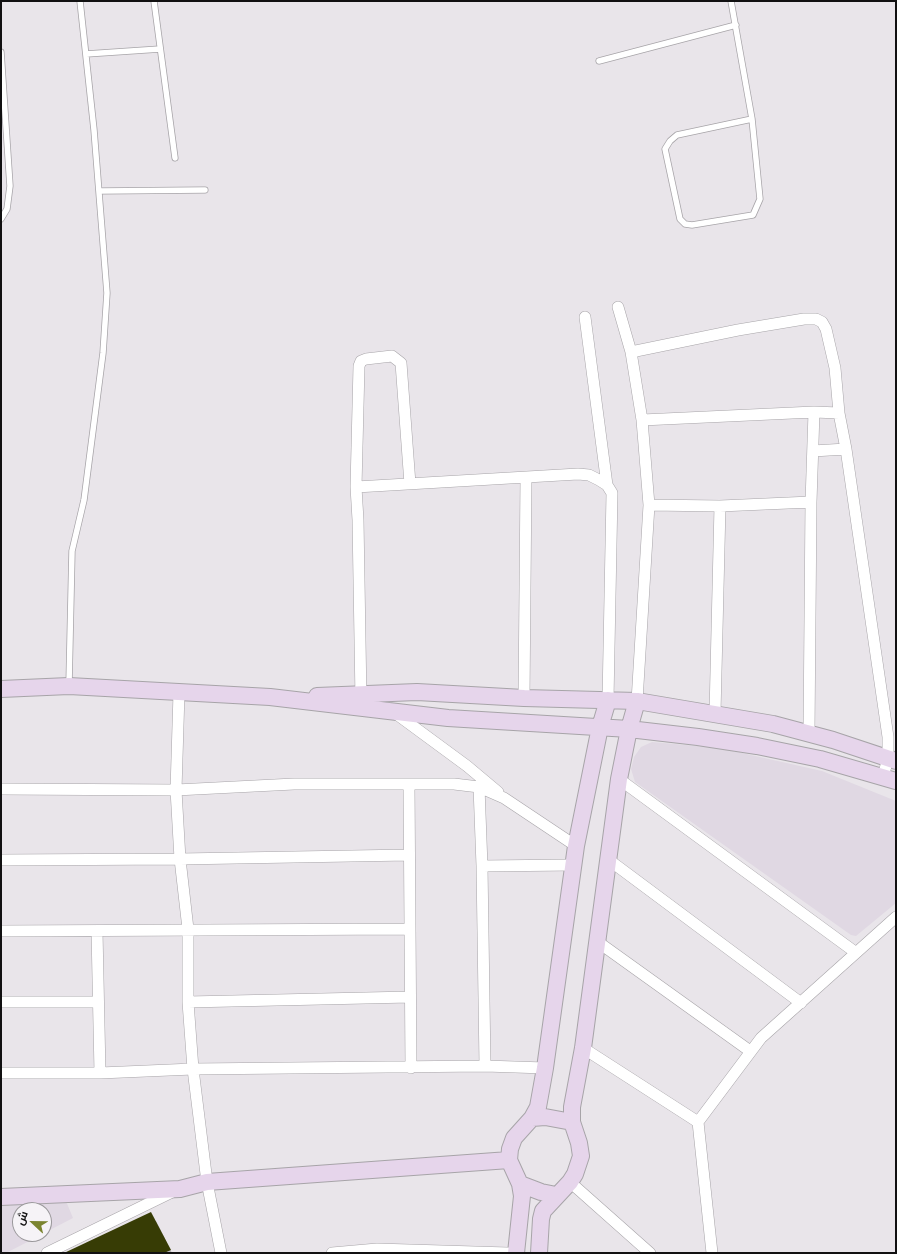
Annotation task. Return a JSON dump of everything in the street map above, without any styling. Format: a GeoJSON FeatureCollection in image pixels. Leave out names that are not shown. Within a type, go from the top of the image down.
{"type":"FeatureCollection","features":[{"type":"Feature","properties":{"kind":"street"},"geometry":{"type":"LineString","coordinates":[[539,1253],[543,1211],[556,1195],[570,1182],[575,1174],[581,1156],[580,1143],[572,1122],[574,1091],[583,1048],[598,942],[618,779],[629,729],[638,701],[649,505],[642,420],[631,352],[618,306]]}},
{"type":"Feature","properties":{"kind":"street"},"geometry":{"type":"LineString","coordinates":[[516,1253],[522,1196],[520,1184],[509,1160],[510,1148],[514,1138],[532,1118],[538,1107],[545,1068],[576,846],[600,727],[608,700],[612,493],[607,485],[585,317]]}},
{"type":"Feature","properties":{"kind":"street"},"geometry":{"type":"LineString","coordinates":[[361,701],[395,713],[448,718],[629,729],[698,737],[757,746],[820,759],[890,779],[892,760],[846,449],[839,413],[835,368],[826,329],[822,322],[816,319],[804,319],[738,330],[631,352]]}},
{"type":"Feature","properties":{"kind":"street"},"geometry":{"type":"LineString","coordinates":[[361,701],[358,520],[356,487],[359,366],[361,361],[366,359],[392,356],[401,363],[410,484]]}},
{"type":"Feature","properties":{"kind":"street"},"geometry":{"type":"LineString","coordinates":[[642,420],[814,412],[839,413]]}},
{"type":"Feature","properties":{"kind":"street"},"geometry":{"type":"LineString","coordinates":[[808,733],[811,502],[814,412]]}},
{"type":"Feature","properties":{"kind":"street"},"geometry":{"type":"LineString","coordinates":[[813,451],[846,449]]}},
{"type":"Feature","properties":{"kind":"street"},"geometry":{"type":"LineString","coordinates":[[356,487],[584,475],[599,480],[607,485]]}},
{"type":"Feature","properties":{"kind":"street"},"geometry":{"type":"LineString","coordinates":[[524,698],[526,478]]}},
{"type":"Feature","properties":{"kind":"street"},"geometry":{"type":"LineString","coordinates":[[649,505],[720,506],[811,502]]}},
{"type":"Feature","properties":{"kind":"street"},"geometry":{"type":"LineString","coordinates":[[715,713],[720,506]]}},
{"type":"Feature","properties":{"kind":"street"},"geometry":{"type":"LineString","coordinates":[[1,689],[69,686],[361,701],[417,692],[524,698],[638,701],[715,713],[808,733],[892,760]]}},
{"type":"Feature","properties":{"kind":"street"},"geometry":{"type":"LineString","coordinates":[[179,692],[176,790],[180,859],[188,929],[188,1002],[193,1069],[207,1182],[221,1253]]}},
{"type":"Feature","properties":{"kind":"street"},"geometry":{"type":"LineString","coordinates":[[395,713],[467,766],[504,798],[576,846]]}},
{"type":"Feature","properties":{"kind":"street"},"geometry":{"type":"LineString","coordinates":[[618,779],[856,952]]}},
{"type":"Feature","properties":{"kind":"street"},"geometry":{"type":"LineString","coordinates":[[1,789],[176,790],[294,784],[454,784],[479,788],[504,798]]}},
{"type":"Feature","properties":{"kind":"street"},"geometry":{"type":"LineString","coordinates":[[409,785],[411,1068]]}},
{"type":"Feature","properties":{"kind":"street"},"geometry":{"type":"LineString","coordinates":[[479,788],[482,866],[485,1066]]}},
{"type":"Feature","properties":{"kind":"street"},"geometry":{"type":"LineString","coordinates":[[1,860],[180,859],[409,854]]}},
{"type":"Feature","properties":{"kind":"street"},"geometry":{"type":"LineString","coordinates":[[609,860],[800,1003]]}},
{"type":"Feature","properties":{"kind":"street"},"geometry":{"type":"LineString","coordinates":[[482,866],[573,865]]}},
{"type":"Feature","properties":{"kind":"street"},"geometry":{"type":"LineString","coordinates":[[712,1253],[698,1122],[761,1038],[896,917]]}},
{"type":"Feature","properties":{"kind":"street"},"geometry":{"type":"LineString","coordinates":[[1,931],[409,929]]}},
{"type":"Feature","properties":{"kind":"street"},"geometry":{"type":"LineString","coordinates":[[98,931],[100,1073]]}},
{"type":"Feature","properties":{"kind":"street"},"geometry":{"type":"LineString","coordinates":[[598,942],[750,1051]]}},
{"type":"Feature","properties":{"kind":"street"},"geometry":{"type":"LineString","coordinates":[[188,1002],[410,997]]}},
{"type":"Feature","properties":{"kind":"street"},"geometry":{"type":"LineString","coordinates":[[1,1002],[98,1002]]}},
{"type":"Feature","properties":{"kind":"street"},"geometry":{"type":"LineString","coordinates":[[583,1048],[698,1122]]}},
{"type":"Feature","properties":{"kind":"street"},"geometry":{"type":"LineString","coordinates":[[1,1073],[100,1073],[193,1069],[411,1068],[485,1066],[545,1068]]}},
{"type":"Feature","properties":{"kind":"street"},"geometry":{"type":"LineString","coordinates":[[532,1118],[545,1117],[572,1122]]}},
{"type":"Feature","properties":{"kind":"street"},"geometry":{"type":"LineString","coordinates":[[47,1253],[180,1189],[207,1182],[509,1160]]}},
{"type":"Feature","properties":{"kind":"street"},"geometry":{"type":"LineString","coordinates":[[570,1182],[650,1253]]}},
{"type":"Feature","properties":{"kind":"street"},"geometry":{"type":"LineString","coordinates":[[520,1184],[541,1192],[556,1195]]}},
{"type":"Feature","properties":{"kind":"street"},"geometry":{"type":"LineString","coordinates":[[1,1197],[180,1189]]}},
{"type":"Feature","properties":{"kind":"street"},"geometry":{"type":"LineString","coordinates":[[332,1253],[377,1249],[508,1253]]}},
{"type":"Feature","properties":{"kind":"lane"},"geometry":{"type":"LineString","coordinates":[[69,686],[72,551],[85,492],[103,352],[107,293],[100,191],[80,1]]}},
{"type":"Feature","properties":{"kind":"lane"},"geometry":{"type":"LineString","coordinates":[[154,1],[175,158]]}},
{"type":"Feature","properties":{"kind":"lane"},"geometry":{"type":"LineString","coordinates":[[731,1],[752,119],[760,199],[753,214],[692,225],[685,224],[680,219],[665,149],[670,141],[677,135],[752,119]]}},
{"type":"Feature","properties":{"kind":"lane"},"geometry":{"type":"LineString","coordinates":[[599,61],[736,25]]}},
{"type":"Feature","properties":{"kind":"lane"},"geometry":{"type":"LineString","coordinates":[[86,54],[160,49]]}},
{"type":"Feature","properties":{"kind":"lane"},"geometry":{"type":"LineString","coordinates":[[1,52],[10,186],[6,208],[1,219]]}},
{"type":"Feature","properties":{"kind":"lane"},"geometry":{"type":"LineString","coordinates":[[100,191],[206,190]]}},
{"type":"Feature","properties":{"kind":"shaded area"},"geometry":{"type":"Polygon","coordinates":[[[652,742],[720,748],[822,771],[896,801],[896,903],[856,936],[851,935],[635,782],[631,769],[634,757],[641,747],[652,742]]]}},
{"type":"Feature","properties":{"kind":"shaded area"},"geometry":{"type":"Polygon","coordinates":[[[66,1201],[73,1218],[52,1229],[52,1202],[66,1201]]]}},
{"type":"Feature","properties":{"kind":"shaded area"},"geometry":{"type":"Polygon","coordinates":[[[12,1205],[12,1242],[27,1242],[6,1253],[1,1253],[1,1206],[12,1205]]]}},
{"type":"Feature","properties":{"kind":"building"},"geometry":{"type":"Polygon","coordinates":[[[151,1212],[171,1250],[164,1253],[64,1253],[151,1212]]]}}]}
